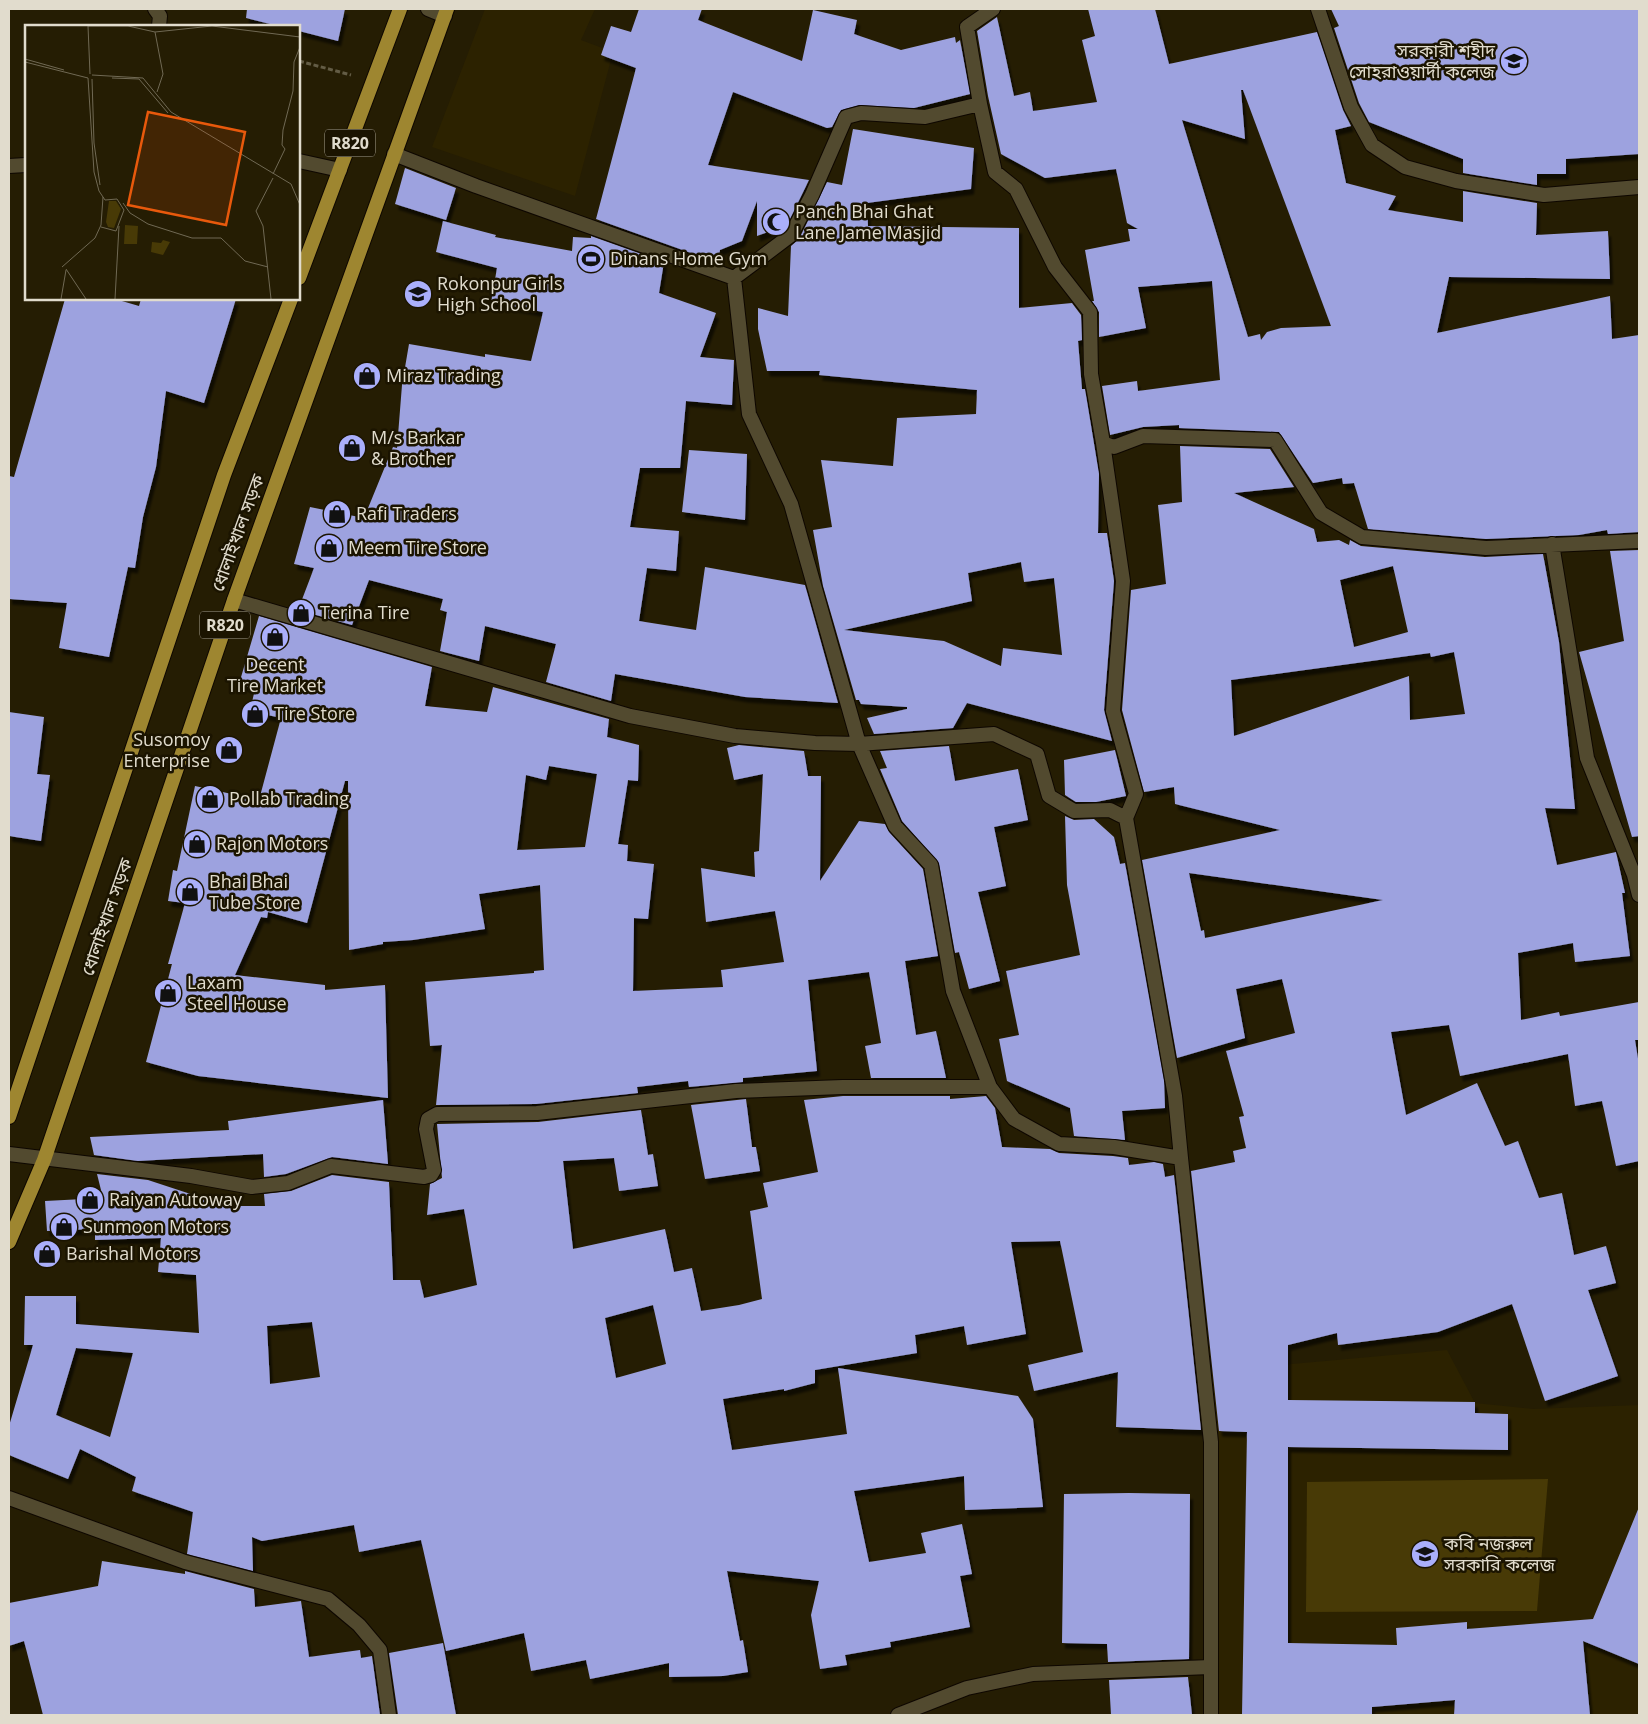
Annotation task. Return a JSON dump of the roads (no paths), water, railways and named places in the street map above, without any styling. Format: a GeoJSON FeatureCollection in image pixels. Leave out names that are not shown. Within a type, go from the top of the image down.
{"type":"FeatureCollection","features":[{"type":"Feature","properties":{"kind":"main road","name":"R820"},"geometry":{"type":"LineString","coordinates":[[300,275],[400,9]]}},
{"type":"Feature","properties":{"kind":"main road","name":"ধোলাইখাল সড়ক"},"geometry":{"type":"LineString","coordinates":[[9,1242],[44,1160],[234,600],[446,12]]}},
{"type":"Feature","properties":{"kind":"main road","name":"ধোলাইখাল সড়ক"},"geometry":{"type":"LineString","coordinates":[[9,1117],[224,475],[291,300]]}},
{"type":"Feature","properties":{"kind":"street"},"geometry":{"type":"LineString","coordinates":[[155,9],[160,16],[159,25]]}},
{"type":"Feature","properties":{"kind":"street"},"geometry":{"type":"LineString","coordinates":[[428,9],[446,12]]}},
{"type":"Feature","properties":{"kind":"street"},"geometry":{"type":"LineString","coordinates":[[993,9],[967,27],[980,104],[995,172],[1016,189],[1055,268],[1090,312],[1091,374],[1123,581],[1113,711],[1136,794],[1126,818],[1174,1087],[1211,1442],[1211,1715]]}},
{"type":"Feature","properties":{"kind":"street"},"geometry":{"type":"LineString","coordinates":[[1318,9],[1351,107],[1372,145],[1405,167],[1456,181],[1544,195],[1639,187]]}},
{"type":"Feature","properties":{"kind":"street"},"geometry":{"type":"LineString","coordinates":[[734,278],[791,235],[812,195],[846,117],[861,113],[925,117],[980,104]]}},
{"type":"Feature","properties":{"kind":"street"},"geometry":{"type":"LineString","coordinates":[[394,154],[476,186],[734,278]]}},
{"type":"Feature","properties":{"kind":"street"},"geometry":{"type":"LineString","coordinates":[[300,161],[340,170]]}},
{"type":"Feature","properties":{"kind":"street"},"geometry":{"type":"LineString","coordinates":[[9,166],[25,165]]}},
{"type":"Feature","properties":{"kind":"street"},"geometry":{"type":"LineString","coordinates":[[734,278],[749,414],[791,504],[859,744],[895,826],[930,865],[953,991],[990,1087],[1014,1119],[1059,1144],[1114,1147],[1181,1158]]}},
{"type":"Feature","properties":{"kind":"street"},"geometry":{"type":"LineString","coordinates":[[1103,443],[1114,447],[1143,436],[1274,440],[1321,513],[1362,537],[1486,548],[1639,541]]}},
{"type":"Feature","properties":{"kind":"street"},"geometry":{"type":"LineString","coordinates":[[1552,544],[1587,758],[1634,875],[1639,895]]}},
{"type":"Feature","properties":{"kind":"street"},"geometry":{"type":"LineString","coordinates":[[234,600],[630,716],[735,736],[816,743],[859,744],[994,734],[1037,754],[1049,796],[1074,811],[1110,810],[1126,818]]}},
{"type":"Feature","properties":{"kind":"street"},"geometry":{"type":"LineString","coordinates":[[9,1154],[44,1160],[191,1176],[252,1187],[288,1183],[331,1166],[424,1177],[431,1175],[434,1170],[426,1129],[428,1119],[437,1114],[537,1113],[736,1091],[843,1087],[990,1087]]}},
{"type":"Feature","properties":{"kind":"street"},"geometry":{"type":"LineString","coordinates":[[9,1498],[185,1562],[328,1599],[359,1625],[380,1650],[389,1715]]}},
{"type":"Feature","properties":{"kind":"street"},"geometry":{"type":"LineString","coordinates":[[898,1715],[967,1688],[1033,1674],[1210,1666]]}},
{"type":"Feature","properties":{"kind":"place","name":"সরকারী শহীদ সোহরাওয়ার্দী কলেজ"},"geometry":{"type":"Point","coordinates":[1514,61]}},
{"type":"Feature","properties":{"kind":"place","name":"Panch Bhai Ghat Lane Jame Masjid"},"geometry":{"type":"Point","coordinates":[776,222]}},
{"type":"Feature","properties":{"kind":"place","name":"Dinans Home Gym"},"geometry":{"type":"Point","coordinates":[591,259]}},
{"type":"Feature","properties":{"kind":"place","name":"Rokonpur Girls High School"},"geometry":{"type":"Point","coordinates":[418,294]}},
{"type":"Feature","properties":{"kind":"place","name":"Miraz Trading"},"geometry":{"type":"Point","coordinates":[367,376]}},
{"type":"Feature","properties":{"kind":"place","name":"M/s Barkar & Brother"},"geometry":{"type":"Point","coordinates":[352,448]}},
{"type":"Feature","properties":{"kind":"place","name":"Rafi Traders"},"geometry":{"type":"Point","coordinates":[337,514]}},
{"type":"Feature","properties":{"kind":"place","name":"Meem Tire Store"},"geometry":{"type":"Point","coordinates":[329,548]}},
{"type":"Feature","properties":{"kind":"place","name":"Terina Tire"},"geometry":{"type":"Point","coordinates":[301,613]}},
{"type":"Feature","properties":{"kind":"place","name":"Decent Tire Market"},"geometry":{"type":"Point","coordinates":[275,637]}},
{"type":"Feature","properties":{"kind":"place","name":"Tire Store"},"geometry":{"type":"Point","coordinates":[255,714]}},
{"type":"Feature","properties":{"kind":"place","name":"Susomoy Enterprise"},"geometry":{"type":"Point","coordinates":[229,750]}},
{"type":"Feature","properties":{"kind":"place","name":"Pollab Trading"},"geometry":{"type":"Point","coordinates":[210,799]}},
{"type":"Feature","properties":{"kind":"place","name":"Rajon Motors"},"geometry":{"type":"Point","coordinates":[197,844]}},
{"type":"Feature","properties":{"kind":"place","name":"Bhai Bhai Tube Store"},"geometry":{"type":"Point","coordinates":[190,892]}},
{"type":"Feature","properties":{"kind":"place","name":"Laxam Steel House"},"geometry":{"type":"Point","coordinates":[168,993]}},
{"type":"Feature","properties":{"kind":"place","name":"Raiyan Autoway"},"geometry":{"type":"Point","coordinates":[90,1200]}},
{"type":"Feature","properties":{"kind":"place","name":"Sunmoon Motors"},"geometry":{"type":"Point","coordinates":[64,1227]}},
{"type":"Feature","properties":{"kind":"place","name":"Barishal Motors"},"geometry":{"type":"Point","coordinates":[47,1254]}},
{"type":"Feature","properties":{"kind":"place","name":"কবি নজরুল সরকারি কলেজ"},"geometry":{"type":"Point","coordinates":[1425,1554]}}]}
